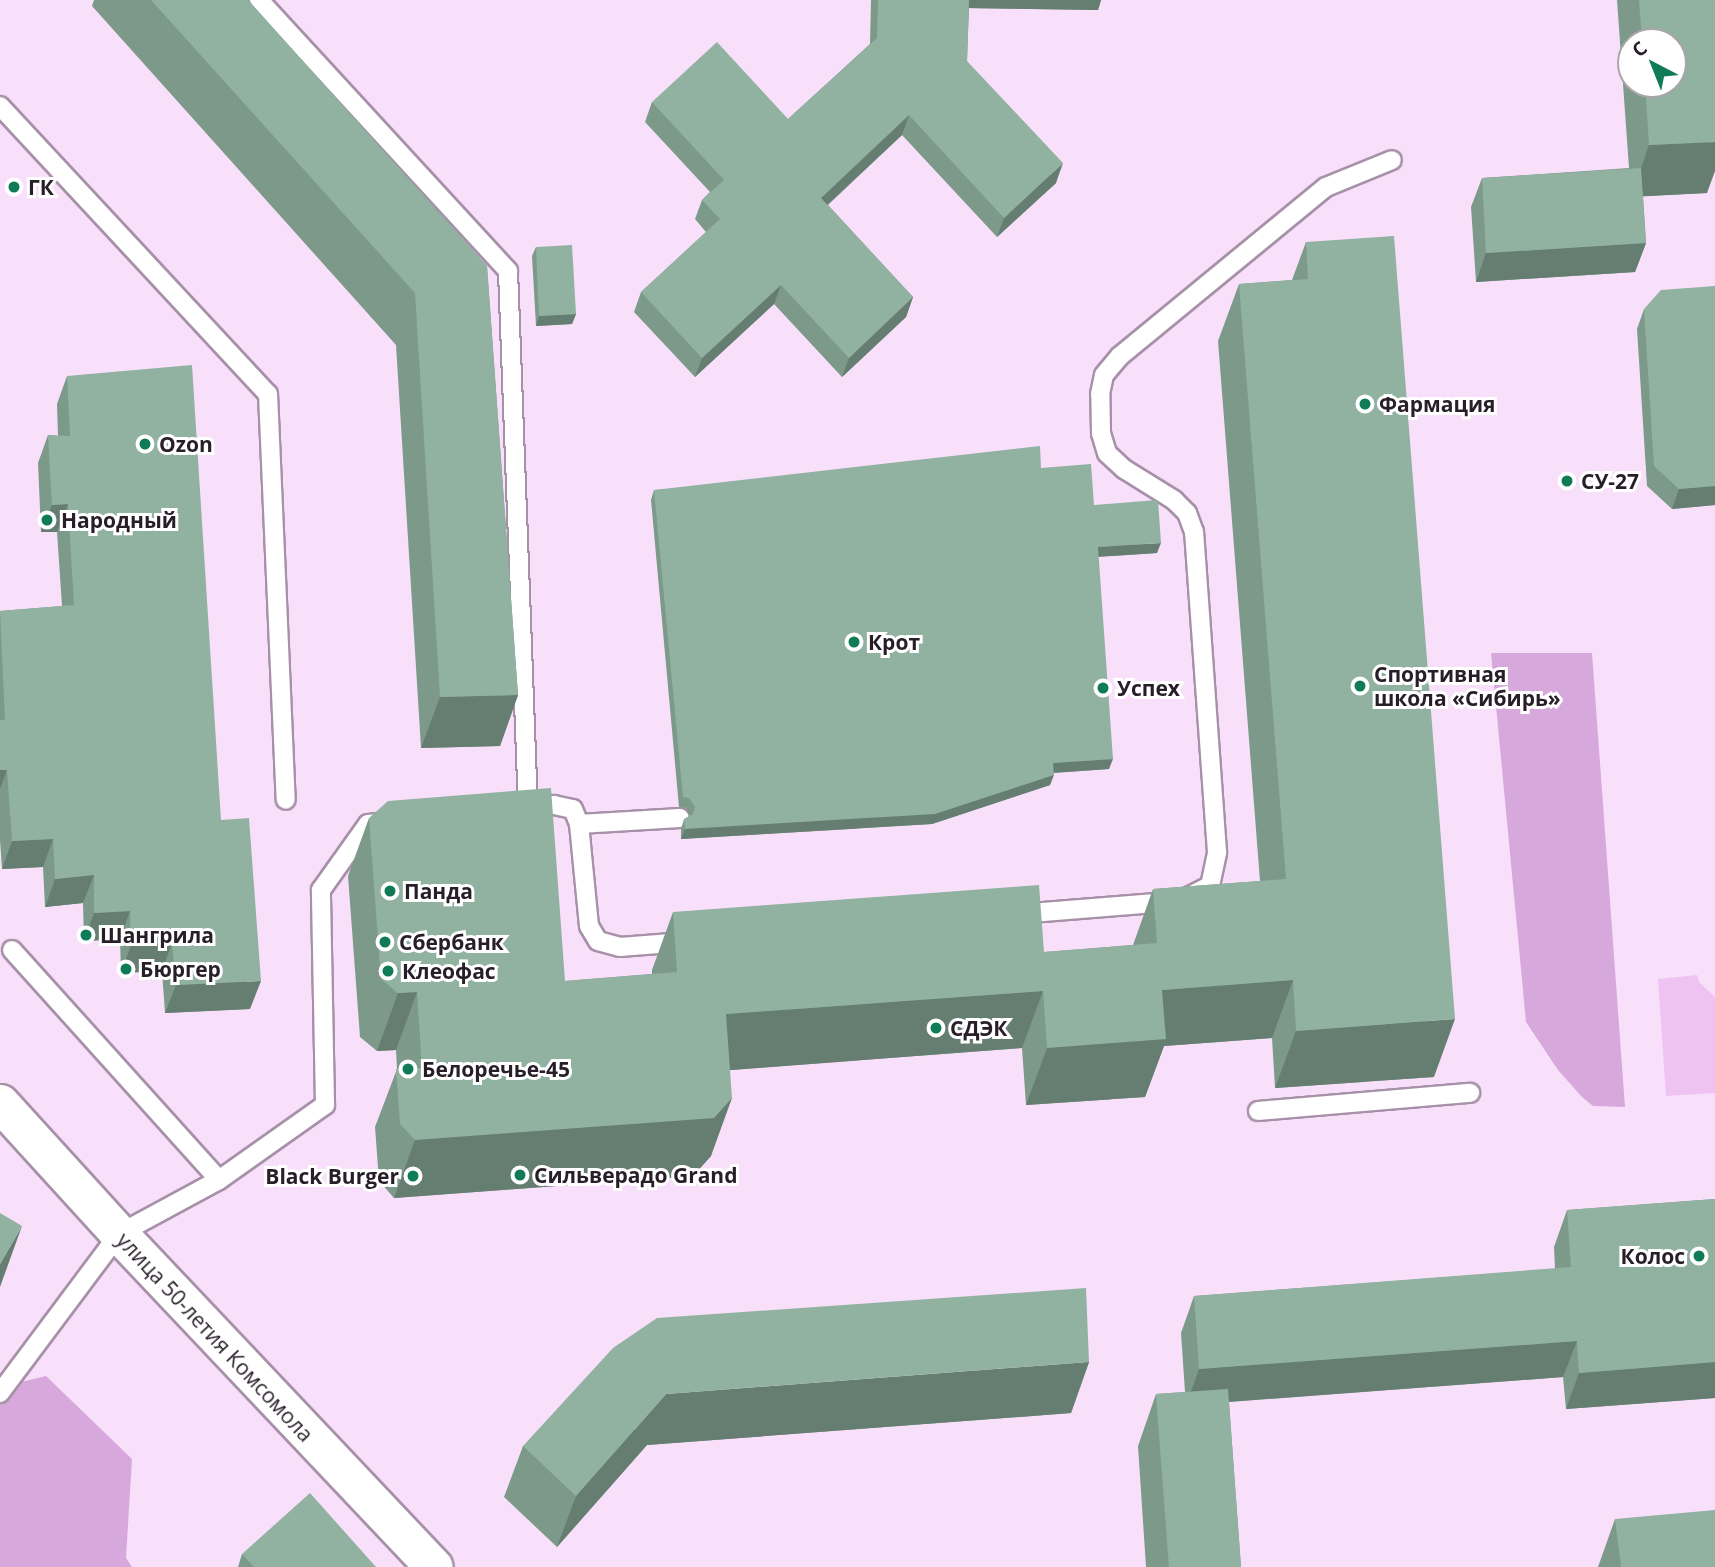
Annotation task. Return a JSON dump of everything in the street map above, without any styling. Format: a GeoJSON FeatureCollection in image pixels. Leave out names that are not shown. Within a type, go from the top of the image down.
{"type":"FeatureCollection","features":[{"type":"Feature","properties":{"kind":"street","name":"улица 50-летия Комсомола"},"geometry":{"type":"LineString","coordinates":[[0,1103],[119,1234],[434,1567]]}},
{"type":"Feature","properties":{"kind":"lane"},"geometry":{"type":"LineString","coordinates":[[259,0],[508,271],[521,808],[554,805],[573,809],[579,824],[589,926],[598,941],[620,947],[702,940]]}},
{"type":"Feature","properties":{"kind":"lane"},"geometry":{"type":"LineString","coordinates":[[0,106],[268,394],[286,800]]}},
{"type":"Feature","properties":{"kind":"lane"},"geometry":{"type":"LineString","coordinates":[[1002,915],[1180,901],[1210,886],[1217,852],[1194,532],[1188,513],[1174,500],[1124,469],[1107,453],[1101,433],[1100,394],[1104,375],[1119,356],[1326,187],[1392,160]]}},
{"type":"Feature","properties":{"kind":"lane"},"geometry":{"type":"LineString","coordinates":[[579,824],[680,818]]}},
{"type":"Feature","properties":{"kind":"lane"},"geometry":{"type":"LineString","coordinates":[[0,1393],[119,1234],[219,1180],[325,1105],[321,890],[368,824],[408,820]]}},
{"type":"Feature","properties":{"kind":"lane"},"geometry":{"type":"LineString","coordinates":[[12,950],[219,1180]]}},
{"type":"Feature","properties":{"kind":"lane"},"geometry":{"type":"LineString","coordinates":[[1258,1111],[1470,1093]]}},
{"type":"Feature","properties":{"kind":"shaded area"},"geometry":{"type":"Polygon","coordinates":[[[1491,653],[1592,653],[1625,1107],[1593,1106],[1582,1097],[1558,1070],[1526,1022],[1491,653]]]}},
{"type":"Feature","properties":{"kind":"shaded area"},"geometry":{"type":"Polygon","coordinates":[[[1697,975],[1700,983],[1715,997],[1715,1093],[1666,1096],[1658,979],[1697,975]]]}},
{"type":"Feature","properties":{"kind":"shaded area"},"geometry":{"type":"Polygon","coordinates":[[[46,1376],[132,1459],[126,1558],[132,1567],[0,1567],[0,1387],[46,1376]]]}},
{"type":"Feature","properties":{"kind":"building"},"geometry":{"type":"Polygon","coordinates":[[[151,0],[248,0],[487,266],[518,695],[440,697],[415,293],[151,0]]]}},
{"type":"Feature","properties":{"kind":"building"},"geometry":{"type":"Polygon","coordinates":[[[878,0],[969,0],[967,61],[1063,163],[1004,218],[909,115],[821,198],[913,297],[849,358],[781,285],[702,358],[641,292],[720,219],[702,200],[724,180],[652,102],[717,42],[788,119],[877,38],[878,0]]]}},
{"type":"Feature","properties":{"kind":"building"},"geometry":{"type":"Polygon","coordinates":[[[1639,0],[1715,0],[1715,142],[1649,145],[1646,98],[1687,98],[1687,28],[1641,28],[1639,0]]]}},
{"type":"Feature","properties":{"kind":"building"},"geometry":{"type":"Polygon","coordinates":[[[1641,168],[1646,243],[1486,253],[1482,178],[1641,168]]]}},
{"type":"Feature","properties":{"kind":"building"},"geometry":{"type":"Polygon","coordinates":[[[1394,236],[1455,1019],[1296,1031],[1293,980],[1162,990],[1166,1039],[1047,1048],[1043,991],[726,1014],[732,1098],[714,1118],[415,1140],[400,1124],[396,1069],[422,1068],[417,992],[398,993],[381,979],[369,818],[388,801],[551,788],[565,981],[677,972],[673,912],[1039,885],[1044,952],[1157,943],[1153,889],[1286,879],[1239,284],[1308,279],[1306,242],[1394,236]]]}},
{"type":"Feature","properties":{"kind":"building"},"geometry":{"type":"Polygon","coordinates":[[[572,245],[576,314],[539,316],[536,247],[572,245]]]}},
{"type":"Feature","properties":{"kind":"building"},"geometry":{"type":"Polygon","coordinates":[[[1715,286],[1715,486],[1679,489],[1654,466],[1644,309],[1661,290],[1715,286]]]}},
{"type":"Feature","properties":{"kind":"building"},"geometry":{"type":"Polygon","coordinates":[[[192,365],[221,820],[249,818],[261,981],[176,985],[172,943],[131,945],[130,911],[94,913],[94,875],[55,879],[53,839],[12,841],[7,770],[0,770],[0,720],[5,720],[0,611],[74,605],[68,504],[52,505],[48,435],[70,436],[67,376],[192,365]]]}},
{"type":"Feature","properties":{"kind":"building","name":"Крот"},"geometry":{"type":"Polygon","coordinates":[[[1040,446],[1041,468],[1091,464],[1094,505],[1158,500],[1161,543],[1098,547],[1113,759],[1053,763],[1054,775],[935,814],[685,829],[684,819],[693,814],[695,807],[689,798],[683,797],[654,490],[1040,446]]]}},
{"type":"Feature","properties":{"kind":"building"},"geometry":{"type":"Polygon","coordinates":[[[1715,1199],[1715,1362],[1579,1373],[1577,1341],[1199,1369],[1194,1296],[1571,1267],[1567,1210],[1715,1199]]]}},
{"type":"Feature","properties":{"kind":"building"},"geometry":{"type":"Polygon","coordinates":[[[0,1213],[22,1226],[0,1264],[0,1213]]]}},
{"type":"Feature","properties":{"kind":"building"},"geometry":{"type":"Polygon","coordinates":[[[1086,1288],[1089,1362],[666,1394],[576,1496],[523,1446],[613,1348],[657,1318],[1086,1288]]]}},
{"type":"Feature","properties":{"kind":"building"},"geometry":{"type":"Polygon","coordinates":[[[1228,1389],[1241,1567],[1169,1567],[1156,1394],[1228,1389]]]}},
{"type":"Feature","properties":{"kind":"building"},"geometry":{"type":"Polygon","coordinates":[[[310,1493],[376,1567],[254,1567],[242,1554],[310,1493]]]}},
{"type":"Feature","properties":{"kind":"building"},"geometry":{"type":"Polygon","coordinates":[[[1715,1510],[1715,1567],[1621,1567],[1615,1519],[1715,1510]]]}},
{"type":"Feature","properties":{"kind":"place","name":"ГК"},"geometry":{"type":"Point","coordinates":[14,187]}},
{"type":"Feature","properties":{"kind":"place","name":"Фармация"},"geometry":{"type":"Point","coordinates":[1365,404]}},
{"type":"Feature","properties":{"kind":"place","name":"Ozon"},"geometry":{"type":"Point","coordinates":[145,444]}},
{"type":"Feature","properties":{"kind":"place","name":"СУ-27"},"geometry":{"type":"Point","coordinates":[1567,481]}},
{"type":"Feature","properties":{"kind":"place","name":"Народный"},"geometry":{"type":"Point","coordinates":[47,520]}},
{"type":"Feature","properties":{"kind":"place","name":"Крот"},"geometry":{"type":"Point","coordinates":[854,642]}},
{"type":"Feature","properties":{"kind":"place","name":"Спортивная школа «Сибирь»"},"geometry":{"type":"Point","coordinates":[1360,686]}},
{"type":"Feature","properties":{"kind":"place","name":"Успех"},"geometry":{"type":"Point","coordinates":[1103,688]}},
{"type":"Feature","properties":{"kind":"place","name":"Панда"},"geometry":{"type":"Point","coordinates":[390,891]}},
{"type":"Feature","properties":{"kind":"place","name":"Шангрила"},"geometry":{"type":"Point","coordinates":[86,935]}},
{"type":"Feature","properties":{"kind":"place","name":"Сбербанк"},"geometry":{"type":"Point","coordinates":[385,942]}},
{"type":"Feature","properties":{"kind":"place","name":"Бюргер"},"geometry":{"type":"Point","coordinates":[126,969]}},
{"type":"Feature","properties":{"kind":"place","name":"Клеофас"},"geometry":{"type":"Point","coordinates":[388,971]}},
{"type":"Feature","properties":{"kind":"place","name":"СДЭК"},"geometry":{"type":"Point","coordinates":[936,1028]}},
{"type":"Feature","properties":{"kind":"place","name":"Белоречье-45"},"geometry":{"type":"Point","coordinates":[408,1069]}},
{"type":"Feature","properties":{"kind":"place","name":"Сильверадо Grand"},"geometry":{"type":"Point","coordinates":[520,1175]}},
{"type":"Feature","properties":{"kind":"place","name":"Black Burger"},"geometry":{"type":"Point","coordinates":[413,1176]}},
{"type":"Feature","properties":{"kind":"place","name":"Колос"},"geometry":{"type":"Point","coordinates":[1699,1256]}}]}
